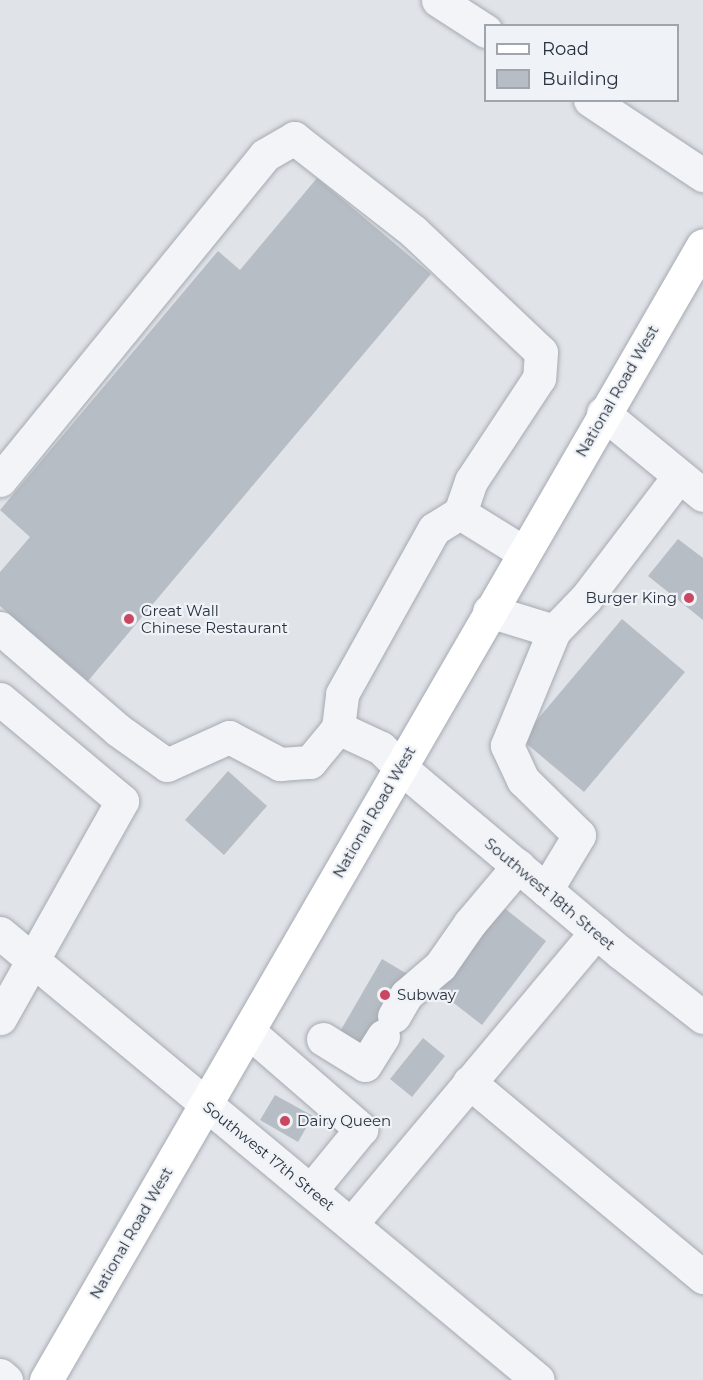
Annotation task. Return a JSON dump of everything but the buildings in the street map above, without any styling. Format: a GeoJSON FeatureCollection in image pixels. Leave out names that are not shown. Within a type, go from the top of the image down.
{"type":"FeatureCollection","features":[{"type":"Feature","properties":{"kind":"main road","name":"National Road West"},"geometry":{"type":"LineString","coordinates":[[46,1380],[603,413],[703,245]]}},
{"type":"Feature","properties":{"kind":"street"},"geometry":{"type":"LineString","coordinates":[[438,0],[484,30]]}},
{"type":"Feature","properties":{"kind":"street"},"geometry":{"type":"LineString","coordinates":[[593,102],[703,175]]}},
{"type":"Feature","properties":{"kind":"street"},"geometry":{"type":"LineString","coordinates":[[0,480],[265,155],[294,138],[413,231],[541,352],[538,378],[471,481],[460,513],[434,529],[342,694],[338,728],[310,762],[280,764],[229,736],[167,765],[118,730],[0,628]]}},
{"type":"Feature","properties":{"kind":"street"},"geometry":{"type":"LineString","coordinates":[[546,890],[579,835],[523,780],[507,745],[554,631],[691,485],[603,413]]}},
{"type":"Feature","properties":{"kind":"street"},"geometry":{"type":"LineString","coordinates":[[460,513],[523,552]]}},
{"type":"Feature","properties":{"kind":"street"},"geometry":{"type":"LineString","coordinates":[[489,611],[554,631]]}},
{"type":"Feature","properties":{"kind":"street"},"geometry":{"type":"LineString","coordinates":[[0,699],[122,801],[0,1018]]}},
{"type":"Feature","properties":{"kind":"street","name":"Southwest 18th Street"},"geometry":{"type":"LineString","coordinates":[[338,728],[381,748],[400,767],[596,932],[703,1017]]}},
{"type":"Feature","properties":{"kind":"street"},"geometry":{"type":"LineString","coordinates":[[322,1039],[365,1065],[406,995],[440,966],[470,923],[518,866]]}},
{"type":"Feature","properties":{"kind":"street"},"geometry":{"type":"LineString","coordinates":[[352,1223],[596,932]]}},
{"type":"Feature","properties":{"kind":"street","name":"Southwest 17th Street"},"geometry":{"type":"LineString","coordinates":[[0,933],[352,1223],[538,1380]]}},
{"type":"Feature","properties":{"kind":"street"},"geometry":{"type":"LineString","coordinates":[[248,1031],[361,1129],[311,1190]]}},
{"type":"Feature","properties":{"kind":"street"},"geometry":{"type":"LineString","coordinates":[[469,1082],[703,1277]]}},
{"type":"Feature","properties":{"kind":"street"},"geometry":{"type":"LineString","coordinates":[[0,1375],[6,1380]]}},
{"type":"Feature","properties":{"kind":"place","name":"Burger King"},"geometry":{"type":"Point","coordinates":[689,598]}},
{"type":"Feature","properties":{"kind":"place","name":"Great Wall Chinese Restaurant"},"geometry":{"type":"Point","coordinates":[129,619]}},
{"type":"Feature","properties":{"kind":"place","name":"Subway"},"geometry":{"type":"Point","coordinates":[385,995]}},
{"type":"Feature","properties":{"kind":"place","name":"Dairy Queen"},"geometry":{"type":"Point","coordinates":[285,1121]}}]}
